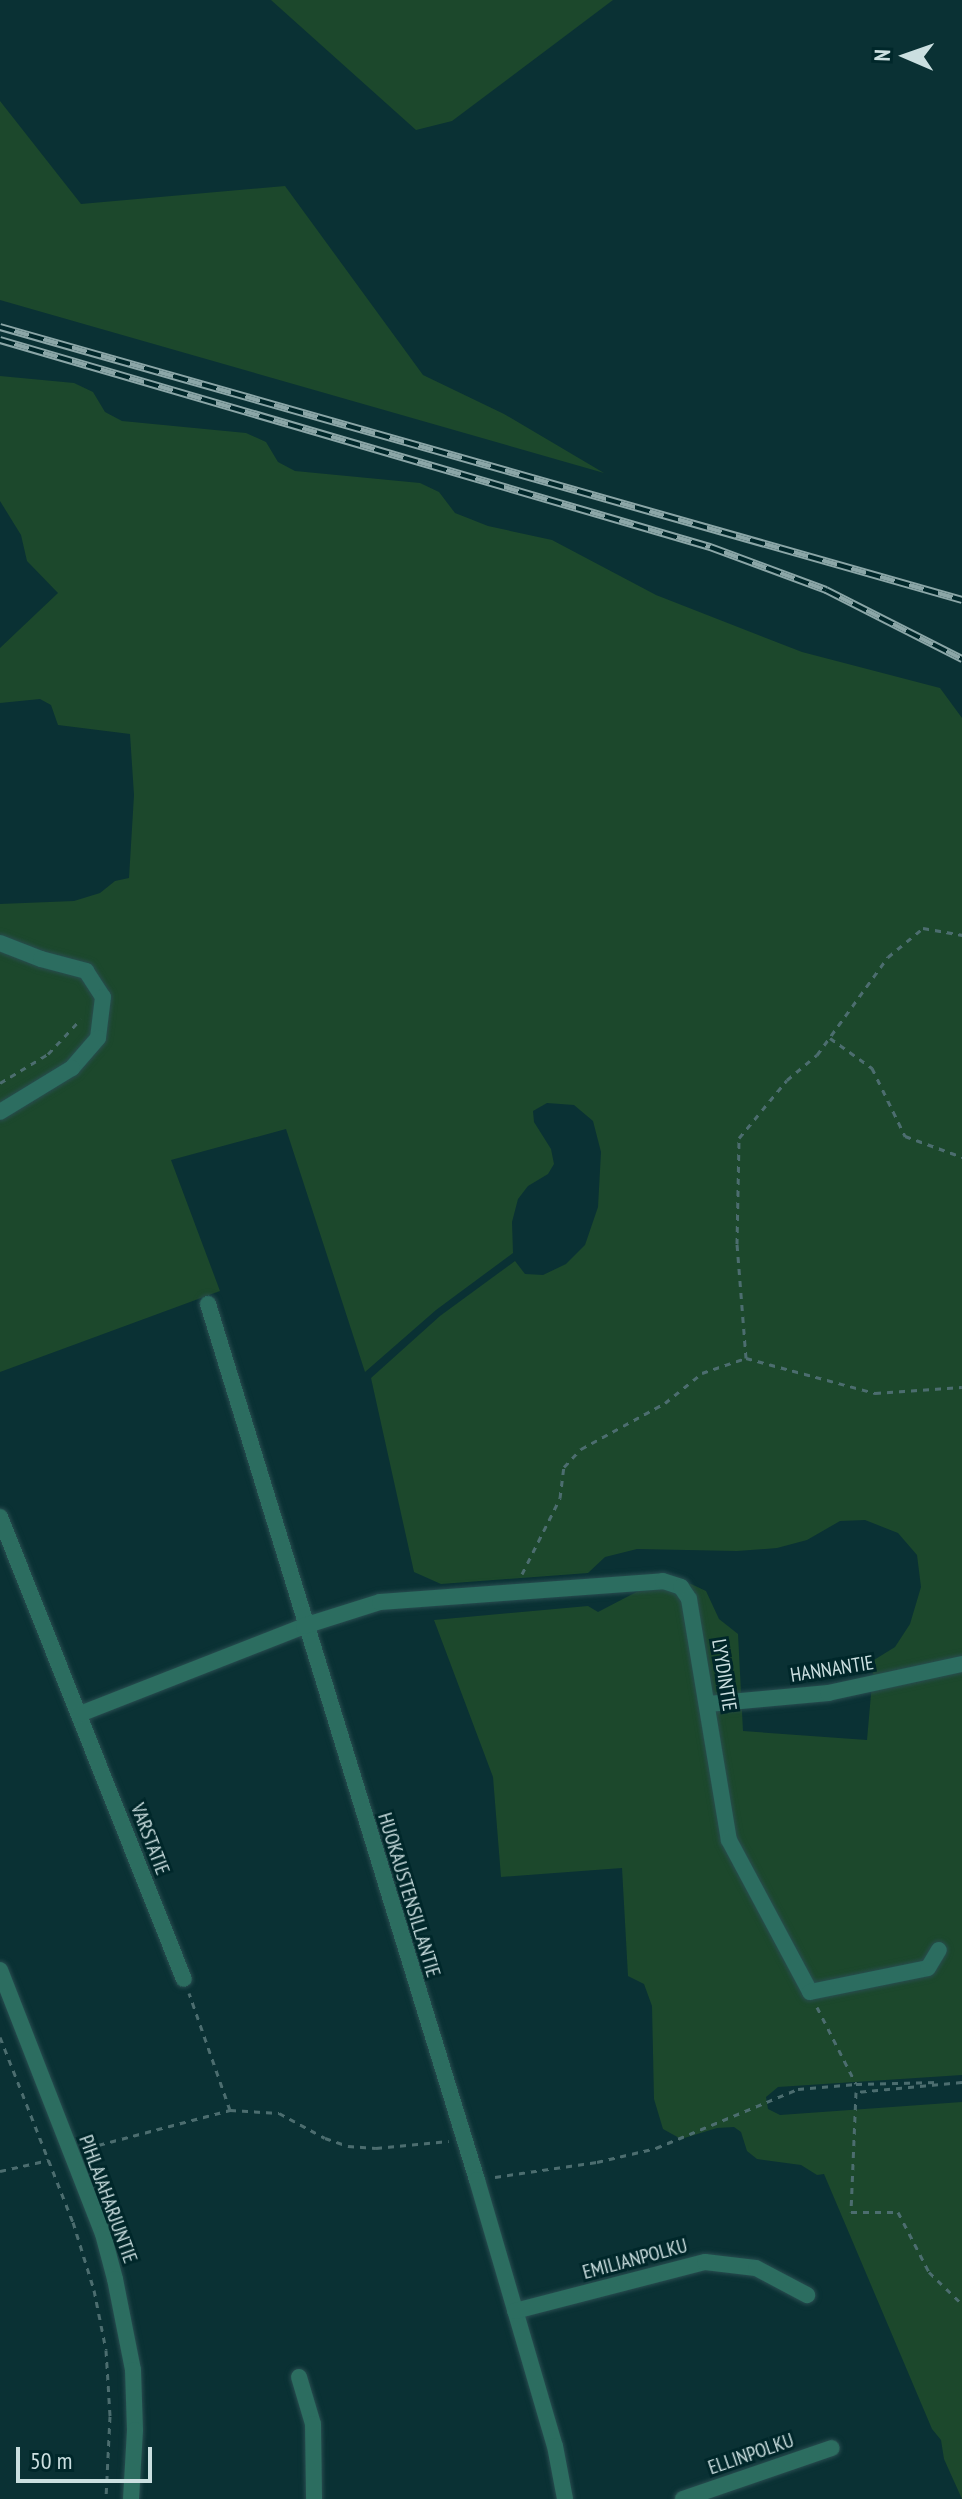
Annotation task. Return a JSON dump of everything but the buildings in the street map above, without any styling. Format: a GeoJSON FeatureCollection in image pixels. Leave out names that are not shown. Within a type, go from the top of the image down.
{"type":"FeatureCollection","features":[{"type":"Feature","properties":{"kind":"street"},"geometry":{"type":"LineString","coordinates":[[0,943],[41,959],[86,971],[103,997],[98,1038],[72,1068],[0,1112]]}},
{"type":"Feature","properties":{"kind":"street","name":"HUOKAUSTENSILLANTIE"},"geometry":{"type":"LineString","coordinates":[[208,1304],[304,1626],[465,2139],[555,2446],[565,2499]]}},
{"type":"Feature","properties":{"kind":"street","name":"VARSTATIE"},"geometry":{"type":"LineString","coordinates":[[0,1517],[184,1979]]}},
{"type":"Feature","properties":{"kind":"street","name":"LYYDINTIE"},"geometry":{"type":"LineString","coordinates":[[304,1626],[380,1602],[663,1581],[681,1587],[689,1599],[695,1624],[729,1840],[810,1992]]}},
{"type":"Feature","properties":{"kind":"street"},"geometry":{"type":"LineString","coordinates":[[80,1714],[304,1626]]}},
{"type":"Feature","properties":{"kind":"street","name":"HANNANTIE"},"geometry":{"type":"LineString","coordinates":[[708,1704],[828,1693],[962,1664]]}},
{"type":"Feature","properties":{"kind":"street"},"geometry":{"type":"LineString","coordinates":[[810,1992],[928,1968],[939,1950]]}},
{"type":"Feature","properties":{"kind":"street","name":"PIHLAJAHARJUNTIE"},"geometry":{"type":"LineString","coordinates":[[0,1970],[7,2006],[103,2234],[115,2279],[133,2370],[135,2430],[131,2499]]}},
{"type":"Feature","properties":{"kind":"street","name":"EMILIANPOLKU"},"geometry":{"type":"LineString","coordinates":[[515,2311],[705,2262],[756,2268],[807,2295]]}},
{"type":"Feature","properties":{"kind":"street"},"geometry":{"type":"LineString","coordinates":[[299,2377],[313,2424],[314,2499]]}},
{"type":"Feature","properties":{"kind":"street","name":"ELLINPOLKU"},"geometry":{"type":"LineString","coordinates":[[683,2499],[832,2448]]}},
{"type":"Feature","properties":{"kind":"path"},"geometry":{"type":"LineString","coordinates":[[746,1358],[737,1244],[739,1138],[787,1080],[817,1055],[888,957],[923,928],[962,935]]}},
{"type":"Feature","properties":{"kind":"path"},"geometry":{"type":"LineString","coordinates":[[0,1083],[48,1054],[81,1020]]}},
{"type":"Feature","properties":{"kind":"path"},"geometry":{"type":"LineString","coordinates":[[830,1038],[872,1068],[905,1136],[962,1157]]}},
{"type":"Feature","properties":{"kind":"path"},"geometry":{"type":"LineString","coordinates":[[512,1592],[560,1498],[564,1467],[581,1449],[665,1403],[702,1373],[746,1358],[875,1393],[962,1387]]}},
{"type":"Feature","properties":{"kind":"path"},"geometry":{"type":"LineString","coordinates":[[184,1979],[230,2110]]}},
{"type":"Feature","properties":{"kind":"path"},"geometry":{"type":"LineString","coordinates":[[810,1992],[856,2084]]}},
{"type":"Feature","properties":{"kind":"path"},"geometry":{"type":"LineString","coordinates":[[0,2037],[49,2160],[94,2290],[106,2350],[110,2416],[106,2499]]}},
{"type":"Feature","properties":{"kind":"path"},"geometry":{"type":"LineString","coordinates":[[477,2180],[597,2162],[656,2148],[798,2089],[856,2084],[962,2082]]}},
{"type":"Feature","properties":{"kind":"path"},"geometry":{"type":"LineString","coordinates":[[962,2082],[856,2092],[851,2212],[898,2212],[929,2272],[962,2304]]}},
{"type":"Feature","properties":{"kind":"path"},"geometry":{"type":"LineString","coordinates":[[87,2148],[230,2110],[279,2113],[325,2138],[348,2146],[376,2148],[465,2139]]}},
{"type":"Feature","properties":{"kind":"path"},"geometry":{"type":"LineString","coordinates":[[0,2171],[49,2160]]}},
{"type":"Feature","properties":{"kind":"green space"},"geometry":{"type":"Polygon","coordinates":[[[271,0],[613,0],[452,121],[416,130],[271,0]]]}},
{"type":"Feature","properties":{"kind":"green space"},"geometry":{"type":"Polygon","coordinates":[[[0,101],[81,204],[285,186],[423,375],[504,414],[604,473],[0,300],[0,101]]]}},
{"type":"Feature","properties":{"kind":"green space"},"geometry":{"type":"Polygon","coordinates":[[[0,376],[74,383],[93,392],[105,412],[122,421],[246,433],[266,442],[278,462],[295,471],[420,483],[439,492],[455,513],[488,526],[552,540],[656,595],[802,652],[940,688],[962,718],[962,2075],[778,2087],[766,2097],[768,2109],[780,2115],[962,2102],[962,2499],[944,2459],[941,2440],[932,2429],[824,2174],[817,2175],[801,2165],[757,2159],[747,2151],[741,2132],[734,2127],[717,2128],[681,2139],[663,2129],[654,2099],[652,2006],[644,1984],[628,1976],[622,1868],[501,1877],[493,1777],[434,1620],[588,1606],[598,1612],[644,1588],[672,1582],[691,1584],[706,1591],[719,1619],[738,1634],[743,1731],[867,1740],[874,1660],[895,1647],[910,1624],[921,1587],[917,1555],[898,1533],[865,1520],[840,1521],[807,1540],[777,1548],[737,1551],[637,1549],[605,1557],[588,1573],[441,1584],[414,1572],[371,1378],[440,1316],[515,1261],[525,1274],[543,1275],[566,1264],[585,1245],[598,1207],[601,1152],[593,1121],[574,1105],[547,1103],[533,1111],[534,1122],[551,1149],[554,1164],[548,1174],[528,1186],[518,1199],[512,1222],[513,1253],[436,1310],[365,1372],[286,1129],[171,1160],[220,1291],[0,1372],[0,904],[74,901],[100,893],[115,881],[129,878],[134,795],[130,734],[58,725],[51,705],[40,699],[0,703],[0,648],[58,593],[27,561],[21,535],[0,501],[0,376]]]}},
{"type":"Feature","properties":{"kind":"railway"},"geometry":{"type":"LineString","coordinates":[[0,327],[962,600]]}},
{"type":"Feature","properties":{"kind":"railway"},"geometry":{"type":"LineString","coordinates":[[0,340],[710,547],[826,590],[962,659]]}}]}
